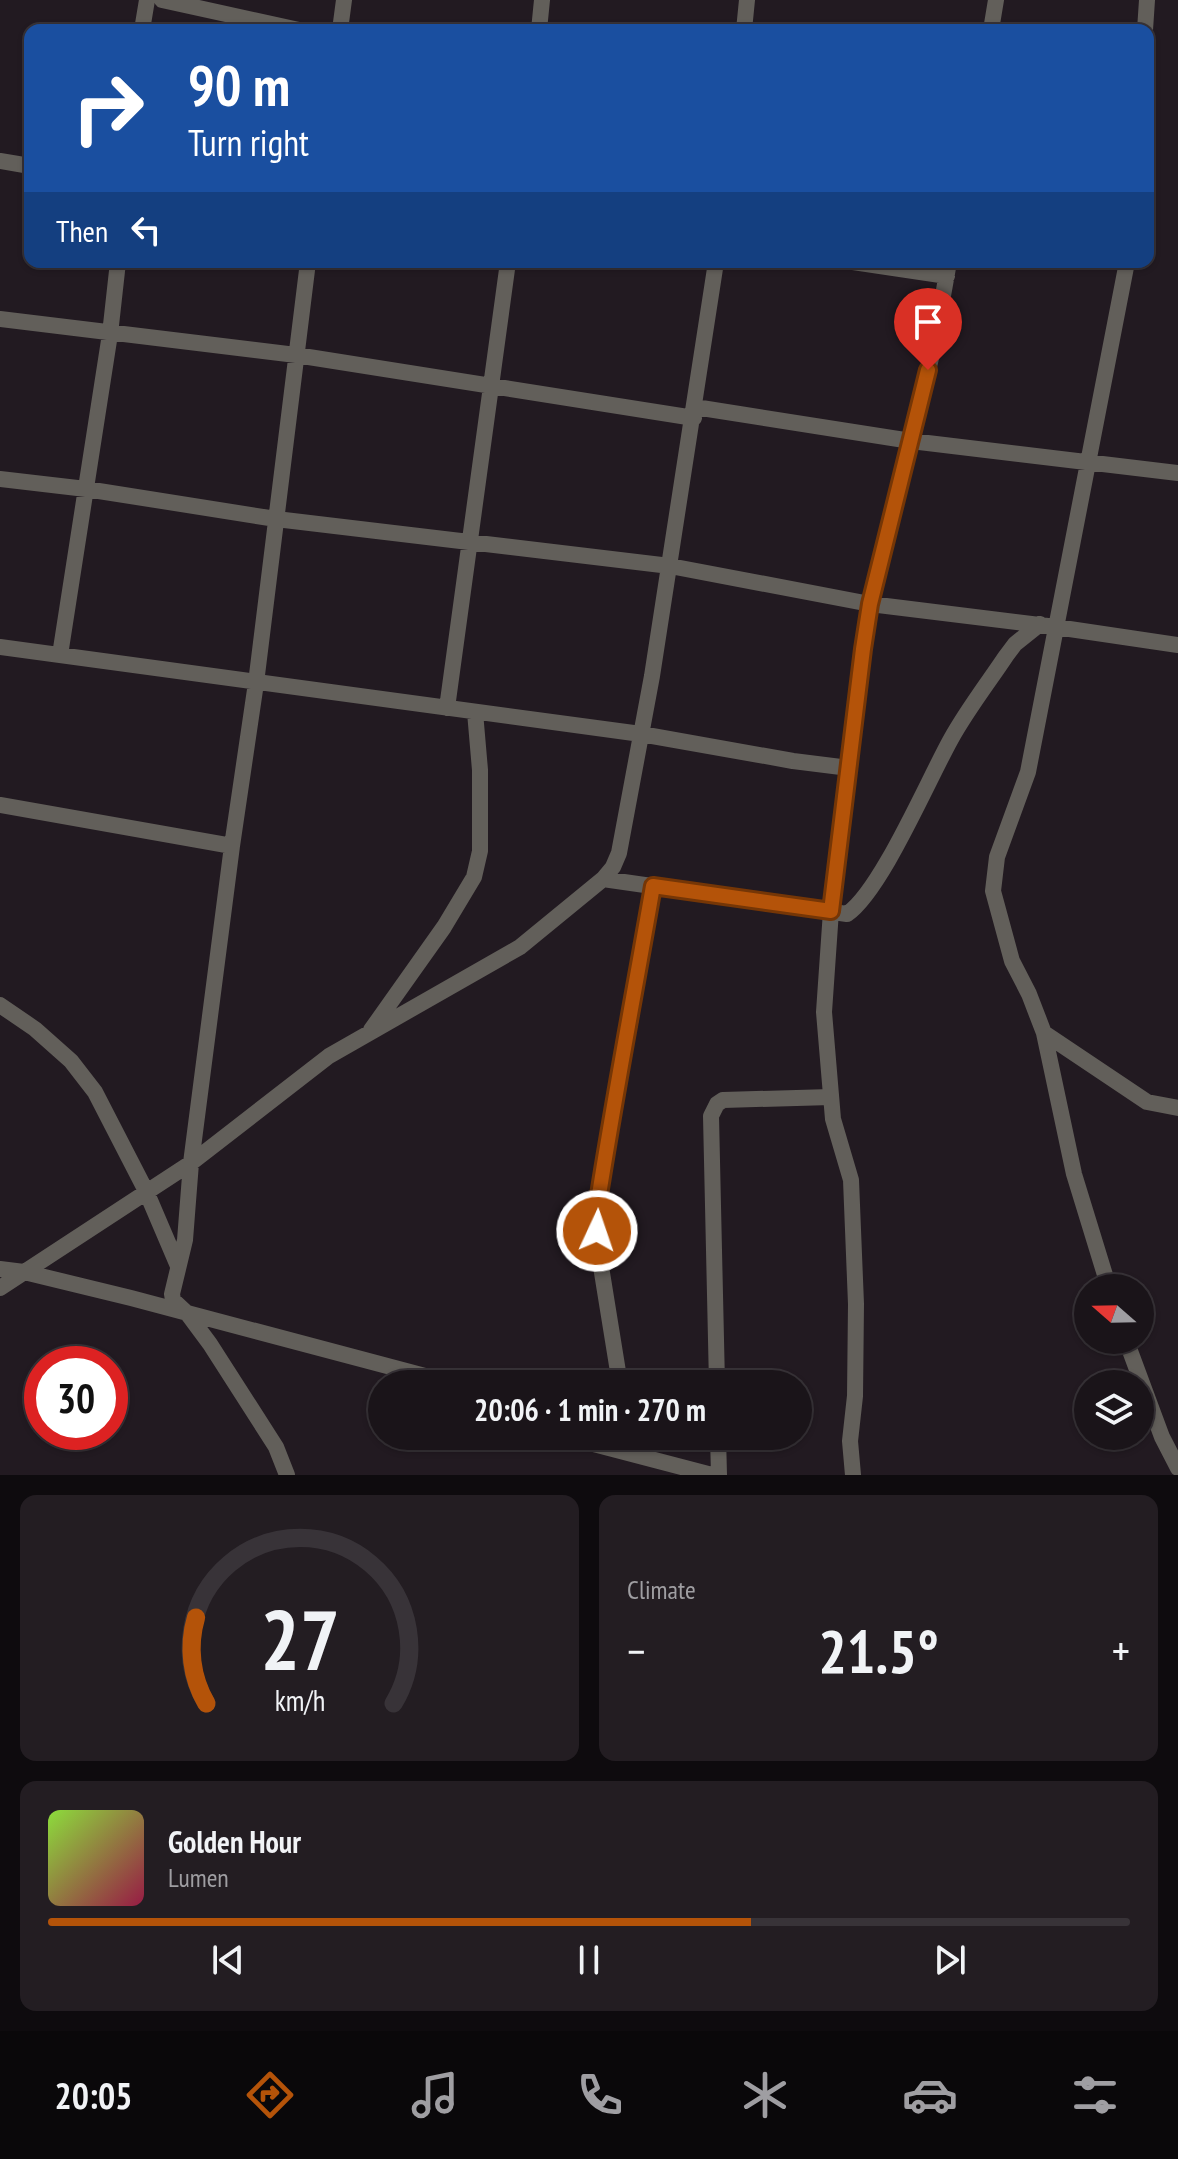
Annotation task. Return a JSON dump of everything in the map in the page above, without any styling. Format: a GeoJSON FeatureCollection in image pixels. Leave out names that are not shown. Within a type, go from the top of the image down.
{"type":"FeatureCollection","features":[{"type":"Feature","properties":{"kind":"street"},"geometry":{"type":"LineString","coordinates":[[143,24],[147,0]]}},
{"type":"Feature","properties":{"kind":"street"},"geometry":{"type":"LineString","coordinates":[[162,0],[272,24]]}},
{"type":"Feature","properties":{"kind":"street"},"geometry":{"type":"LineString","coordinates":[[341,24],[344,0]]}},
{"type":"Feature","properties":{"kind":"street"},"geometry":{"type":"LineString","coordinates":[[540,24],[542,0]]}},
{"type":"Feature","properties":{"kind":"street"},"geometry":{"type":"LineString","coordinates":[[745,24],[747,0]]}},
{"type":"Feature","properties":{"kind":"street"},"geometry":{"type":"LineString","coordinates":[[992,24],[996,0]]}},
{"type":"Feature","properties":{"kind":"street"},"geometry":{"type":"LineString","coordinates":[[1145,24],[1147,0]]}},
{"type":"Feature","properties":{"kind":"street"},"geometry":{"type":"LineString","coordinates":[[0,161],[24,165]]}},
{"type":"Feature","properties":{"kind":"street"},"geometry":{"type":"LineString","coordinates":[[60,655],[110,334],[117,268]]}},
{"type":"Feature","properties":{"kind":"street"},"geometry":{"type":"LineString","coordinates":[[287,1475],[276,1447],[187,1313],[173,1300],[172,1294],[185,1240],[191,1163],[256,683],[307,268]]}},
{"type":"Feature","properties":{"kind":"street"},"geometry":{"type":"LineString","coordinates":[[447,708],[507,268]]}},
{"type":"Feature","properties":{"kind":"street"},"geometry":{"type":"LineString","coordinates":[[0,1288],[191,1163],[312,1068],[520,947],[603,879],[613,867],[619,853],[670,566],[715,268]]}},
{"type":"Feature","properties":{"kind":"street"},"geometry":{"type":"LineString","coordinates":[[1105,1274],[1077,1186],[1044,1033],[1012,961],[993,891],[997,857],[1028,772],[1048,626],[1090,461],[1126,268]]}},
{"type":"Feature","properties":{"kind":"street"},"geometry":{"type":"LineString","coordinates":[[853,1475],[850,1441],[855,1396],[856,1304],[851,1180],[833,1119],[824,1012],[831,911],[870,604],[934,346],[948,269]]}},
{"type":"Feature","properties":{"kind":"street"},"geometry":{"type":"LineString","coordinates":[[0,319],[296,355],[490,387],[1178,473]]}},
{"type":"Feature","properties":{"kind":"street"},"geometry":{"type":"LineString","coordinates":[[0,479],[86,489],[276,519],[670,566],[870,604],[1178,645]]}},
{"type":"Feature","properties":{"kind":"street"},"geometry":{"type":"LineString","coordinates":[[603,879],[847,914],[858,906],[879,875],[953,735],[1006,656],[1015,644],[1048,626]]}},
{"type":"Feature","properties":{"kind":"street"},"geometry":{"type":"LineString","coordinates":[[0,647],[641,734],[849,768]]}},
{"type":"Feature","properties":{"kind":"street"},"geometry":{"type":"LineString","coordinates":[[368,1034],[444,927],[474,877],[480,851],[480,762],[475,712]]}},
{"type":"Feature","properties":{"kind":"street"},"geometry":{"type":"LineString","coordinates":[[0,805],[232,846]]}},
{"type":"Feature","properties":{"kind":"street"},"geometry":{"type":"LineString","coordinates":[[618,1370],[598,1248],[596,1214],[653,886]]}},
{"type":"Feature","properties":{"kind":"street"},"geometry":{"type":"LineString","coordinates":[[0,1005],[35,1029],[79,1071],[95,1092],[146,1191],[178,1266]]}},
{"type":"Feature","properties":{"kind":"street"},"geometry":{"type":"LineString","coordinates":[[1044,1033],[1147,1102],[1178,1108]]}},
{"type":"Feature","properties":{"kind":"street"},"geometry":{"type":"LineString","coordinates":[[717,1370],[711,1116],[723,1100],[831,1097]]}},
{"type":"Feature","properties":{"kind":"street"},"geometry":{"type":"LineString","coordinates":[[0,1269],[24,1272],[187,1313],[401,1370]]}},
{"type":"Feature","properties":{"kind":"street"},"geometry":{"type":"LineString","coordinates":[[1131,1354],[1162,1437],[1178,1468]]}},
{"type":"Feature","properties":{"kind":"street"},"geometry":{"type":"LineString","coordinates":[[645,1450],[712,1475]]}},
{"type":"Feature","properties":{"kind":"street"},"geometry":{"type":"LineString","coordinates":[[718,1450],[719,1475]]}},
{"type":"Feature","properties":{"kind":"route"},"geometry":{"type":"LineString","coordinates":[[597,1231],[596,1214],[616,1087],[653,886],[831,911],[870,604],[928,370]]}}]}
